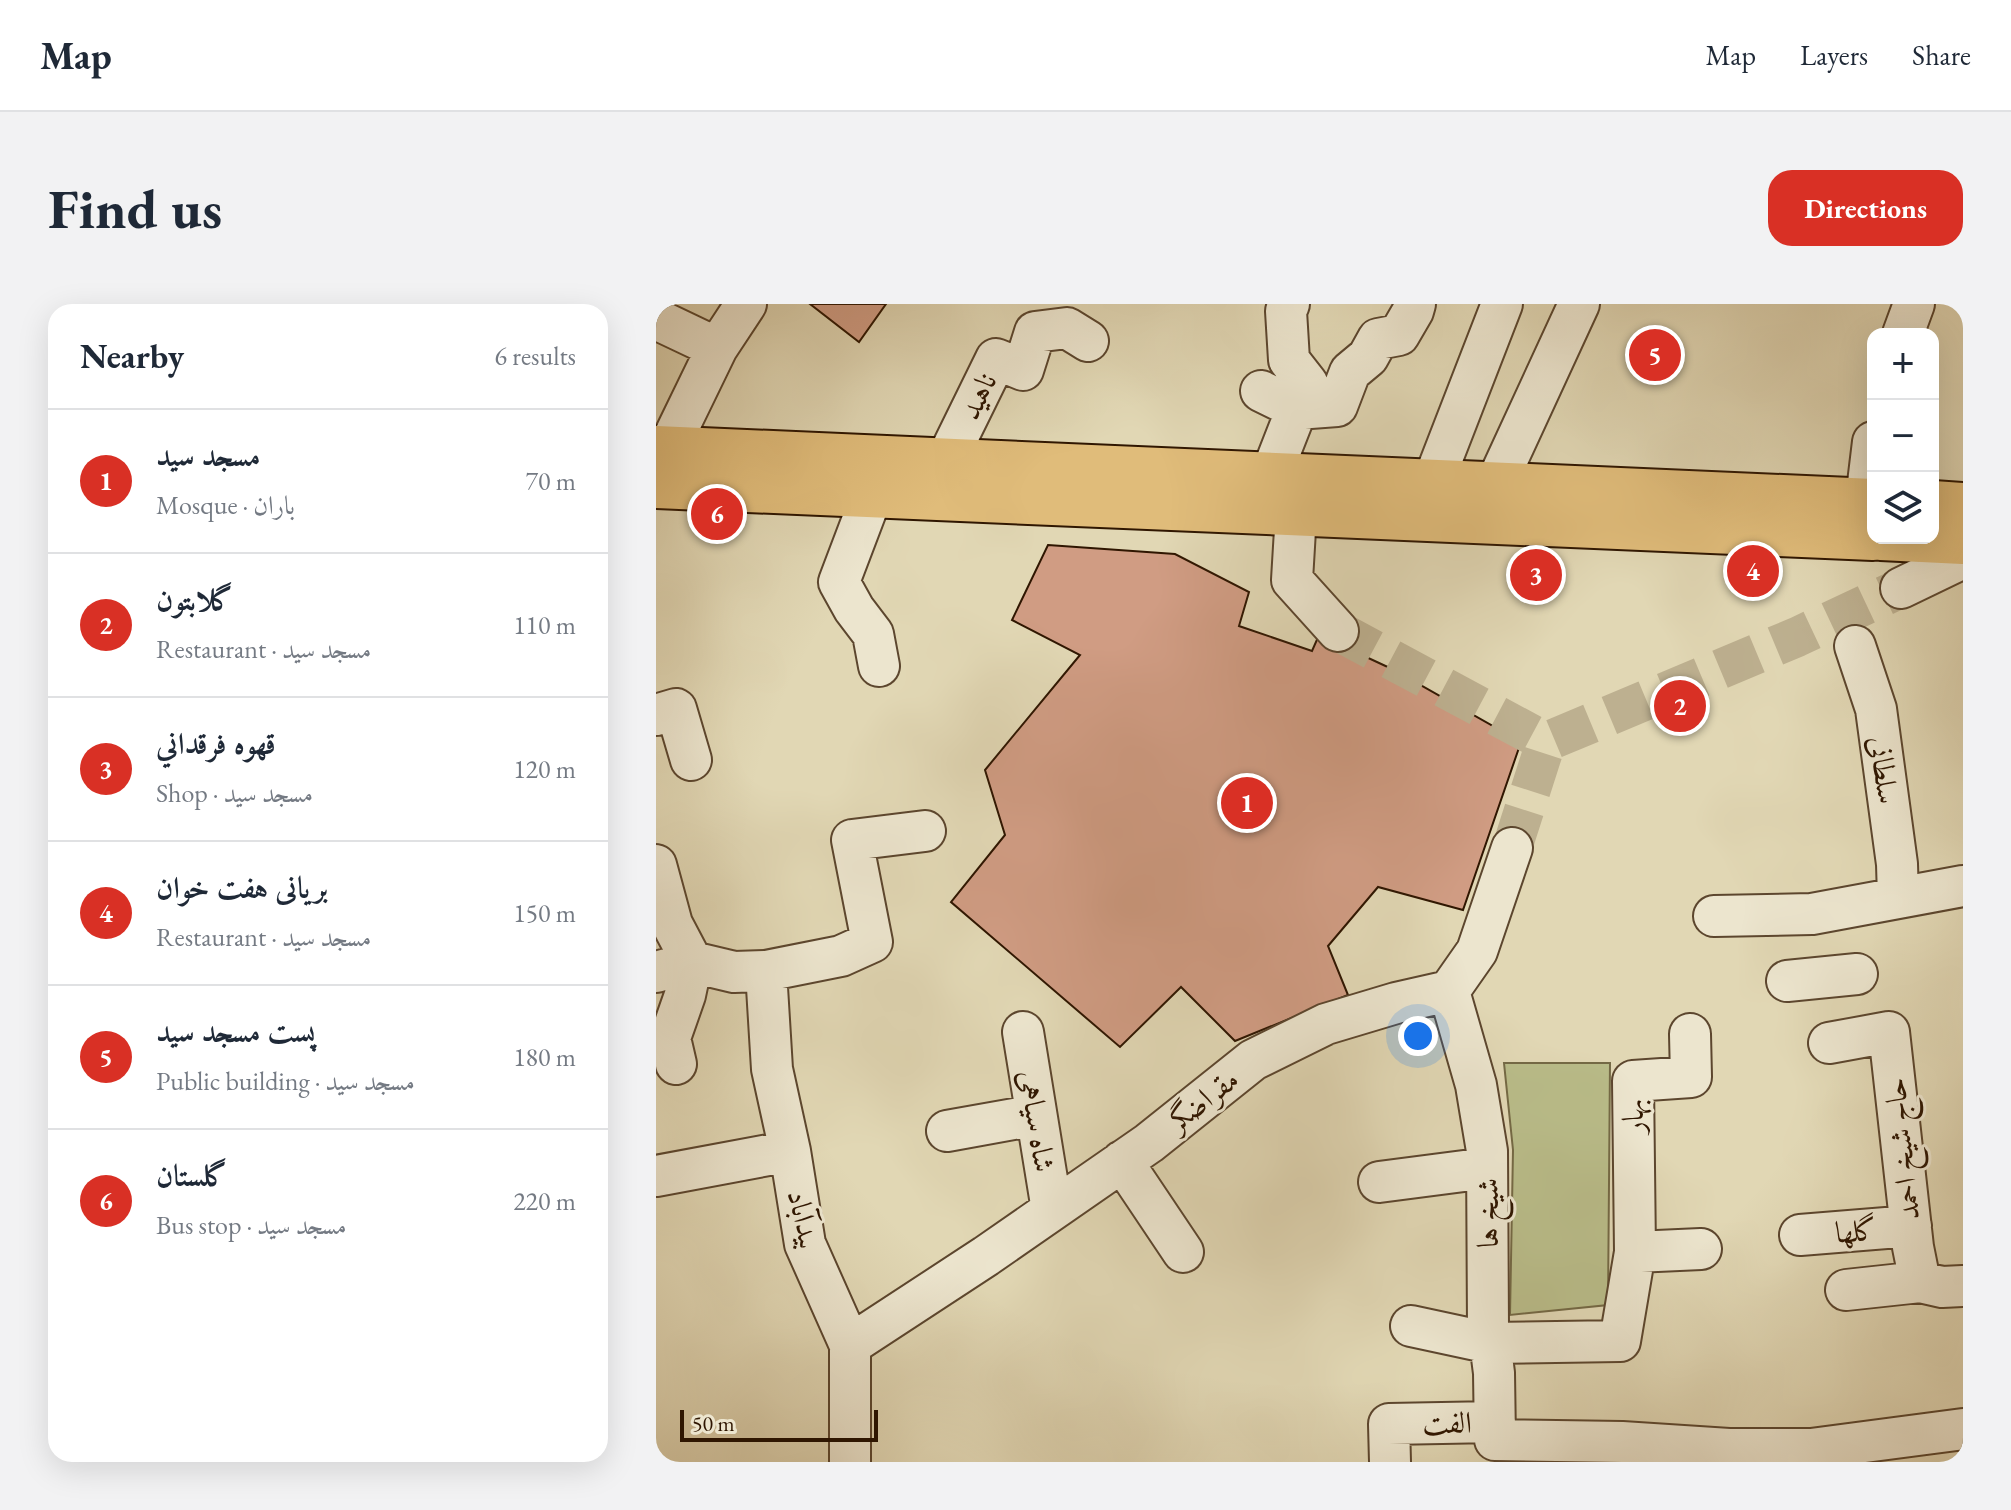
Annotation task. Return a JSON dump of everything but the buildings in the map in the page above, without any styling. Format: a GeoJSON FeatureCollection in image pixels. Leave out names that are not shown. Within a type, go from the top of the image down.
{"type":"FeatureCollection","features":[{"type":"Feature","properties":{"kind":"main road"},"geometry":{"type":"LineString","coordinates":[[660,461],[946,461],[1496,484],[1562,506]]}},
{"type":"Feature","properties":{"kind":"main road"},"geometry":{"type":"LineString","coordinates":[[660,461],[872,495],[1296,513],[1562,506],[1867,519]]}},
{"type":"Feature","properties":{"kind":"main road"},"geometry":{"type":"LineString","coordinates":[[1939,503],[1963,505]]}},
{"type":"Feature","properties":{"kind":"main road"},"geometry":{"type":"LineString","coordinates":[[1939,536],[1963,542]]}},
{"type":"Feature","properties":{"kind":"street"},"geometry":{"type":"LineString","coordinates":[[660,461],[717,348],[746,304]]}},
{"type":"Feature","properties":{"kind":"street"},"geometry":{"type":"LineString","coordinates":[[1271,475],[1307,383],[1289,360],[1286,311],[1289,304]]}},
{"type":"Feature","properties":{"kind":"street"},"geometry":{"type":"LineString","coordinates":[[1261,391],[1297,409],[1337,406],[1350,372],[1368,357],[1378,339],[1399,335],[1415,304]]}},
{"type":"Feature","properties":{"kind":"street"},"geometry":{"type":"LineString","coordinates":[[1433,482],[1502,304]]}},
{"type":"Feature","properties":{"kind":"street"},"geometry":{"type":"LineString","coordinates":[[1496,484],[1579,304]]}},
{"type":"Feature","properties":{"kind":"street"},"geometry":{"type":"LineString","coordinates":[[1905,328],[1914,304]]}},
{"type":"Feature","properties":{"kind":"street"},"geometry":{"type":"LineString","coordinates":[[656,319],[717,348]]}},
{"type":"Feature","properties":{"kind":"street","name":"ناهید"},"geometry":{"type":"LineString","coordinates":[[946,461],[996,359],[1023,370],[1035,332],[1067,328],[1088,341]]}},
{"type":"Feature","properties":{"kind":"street"},"geometry":{"type":"LineString","coordinates":[[872,495],[839,582],[873,634],[879,666]]}},
{"type":"Feature","properties":{"kind":"street"},"geometry":{"type":"LineString","coordinates":[[1296,513],[1292,580],[1338,631]]}},
{"type":"Feature","properties":{"kind":"street"},"geometry":{"type":"LineString","coordinates":[[1901,588],[1963,558]]}},
{"type":"Feature","properties":{"kind":"street","name":"سلطانی"},"geometry":{"type":"LineString","coordinates":[[1855,646],[1876,709],[1897,864],[1898,897]]}},
{"type":"Feature","properties":{"kind":"street"},"geometry":{"type":"LineString","coordinates":[[656,715],[676,709],[691,760]]}},
{"type":"Feature","properties":{"kind":"street"},"geometry":{"type":"LineString","coordinates":[[674,967],[766,971],[841,956],[872,942],[852,840],[925,831]]}},
{"type":"Feature","properties":{"kind":"street"},"geometry":{"type":"LineString","coordinates":[[1449,991],[1477,951],[1512,848]]}},
{"type":"Feature","properties":{"kind":"street"},"geometry":{"type":"LineString","coordinates":[[656,865],[672,924],[674,967],[685,995],[670,1038],[676,1064]]}},
{"type":"Feature","properties":{"kind":"street"},"geometry":{"type":"LineString","coordinates":[[1714,916],[1812,914],[1963,886]]}},
{"type":"Feature","properties":{"kind":"street"},"geometry":{"type":"LineString","coordinates":[[1812,914],[1821,977]]}},
{"type":"Feature","properties":{"kind":"street","name":"بیدآباد"},"geometry":{"type":"LineString","coordinates":[[766,971],[772,1069],[790,1151],[805,1244],[850,1345],[850,1462]]}},
{"type":"Feature","properties":{"kind":"street","name":"مقراضگر"},"geometry":{"type":"LineString","coordinates":[[850,1345],[1149,1143],[1253,1060],[1326,1024],[1449,991]]}},
{"type":"Feature","properties":{"kind":"street","name":"شیخ ها"},"geometry":{"type":"LineString","coordinates":[[1449,991],[1476,1085],[1487,1151],[1488,1326],[1494,1373],[1495,1431]]}},
{"type":"Feature","properties":{"kind":"street","name":"شاه سیاهی"},"geometry":{"type":"LineString","coordinates":[[1023,1032],[1052,1210]]}},
{"type":"Feature","properties":{"kind":"street","name":"حاج شیخ احمد"},"geometry":{"type":"LineString","coordinates":[[1829,1043],[1889,1032],[1920,1282]]}},
{"type":"Feature","properties":{"kind":"street","name":"بهار"},"geometry":{"type":"LineString","coordinates":[[1490,1343],[1620,1341],[1635,1252],[1633,1081],[1691,1077],[1690,1034]]}},
{"type":"Feature","properties":{"kind":"street"},"geometry":{"type":"LineString","coordinates":[[947,1131],[1036,1115]]}},
{"type":"Feature","properties":{"kind":"street"},"geometry":{"type":"LineString","coordinates":[[656,1176],[790,1151]]}},
{"type":"Feature","properties":{"kind":"street"},"geometry":{"type":"LineString","coordinates":[[1122,1161],[1183,1252]]}},
{"type":"Feature","properties":{"kind":"street"},"geometry":{"type":"LineString","coordinates":[[1379,1182],[1487,1168]]}},
{"type":"Feature","properties":{"kind":"street","name":"گلها"},"geometry":{"type":"LineString","coordinates":[[1800,1235],[1911,1226]]}},
{"type":"Feature","properties":{"kind":"street"},"geometry":{"type":"LineString","coordinates":[[1635,1252],[1701,1249]]}},
{"type":"Feature","properties":{"kind":"street"},"geometry":{"type":"LineString","coordinates":[[1846,1290],[1920,1282],[1942,1287],[1963,1286]]}},
{"type":"Feature","properties":{"kind":"street"},"geometry":{"type":"LineString","coordinates":[[1411,1326],[1490,1343]]}},
{"type":"Feature","properties":{"kind":"street","name":"الفت"},"geometry":{"type":"LineString","coordinates":[[1390,1462],[1389,1424],[1495,1431]]}},
{"type":"Feature","properties":{"kind":"street"},"geometry":{"type":"LineString","coordinates":[[1495,1431],[1562,1452],[1654,1453],[1811,1449],[1963,1429]]}},
{"type":"Feature","properties":{"kind":"green space"},"geometry":{"type":"Polygon","coordinates":[[[1504,1063],[1610,1063],[1608,1305],[1510,1315],[1513,1150],[1504,1063]]]}},
{"type":"Feature","properties":{"kind":"tunnel"},"geometry":{"type":"LineString","coordinates":[[1512,848],[1546,742],[1797,637],[1901,588]]}},
{"type":"Feature","properties":{"kind":"tunnel"},"geometry":{"type":"LineString","coordinates":[[1338,631],[1546,742]]}},
{"type":"Feature","properties":{"kind":"place","name":"پست مسجد سید"},"geometry":{"type":"Point","coordinates":[1655,355]}},
{"type":"Feature","properties":{"kind":"place","name":"گلستان"},"geometry":{"type":"Point","coordinates":[717,514]}},
{"type":"Feature","properties":{"kind":"place","name":"بریانی هفت خوان"},"geometry":{"type":"Point","coordinates":[1753,571]}},
{"type":"Feature","properties":{"kind":"place","name":"قهوه فرقداني"},"geometry":{"type":"Point","coordinates":[1536,575]}},
{"type":"Feature","properties":{"kind":"place","name":"گلابتون"},"geometry":{"type":"Point","coordinates":[1680,706]}},
{"type":"Feature","properties":{"kind":"place","name":"مسجد سید"},"geometry":{"type":"Point","coordinates":[1247,803]}}]}
